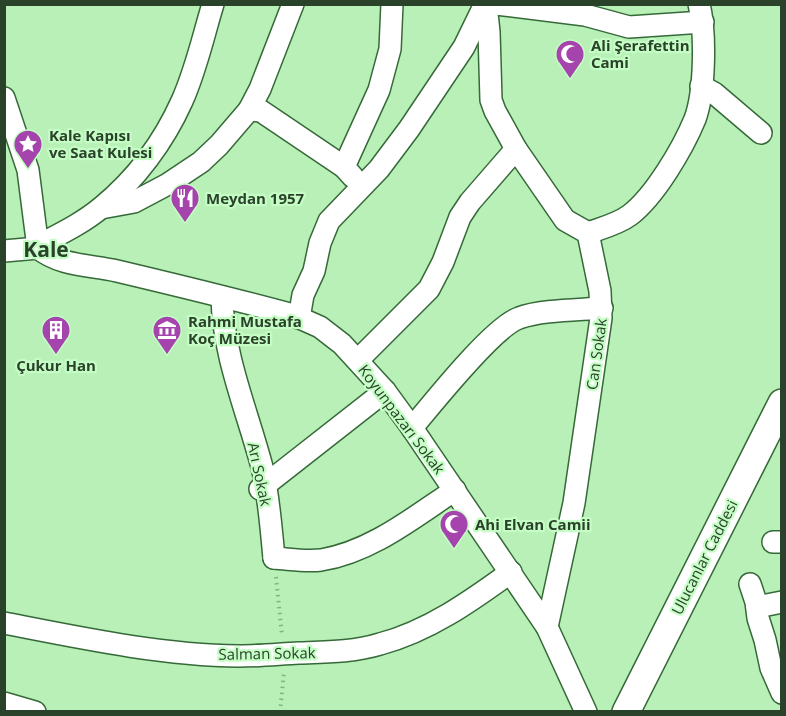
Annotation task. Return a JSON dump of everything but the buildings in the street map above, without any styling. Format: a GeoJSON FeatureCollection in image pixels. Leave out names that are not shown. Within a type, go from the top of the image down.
{"type":"FeatureCollection","features":[{"type":"Feature","properties":{"kind":"main road","name":"Ulucanlar Caddesi"},"geometry":{"type":"LineString","coordinates":[[626,711],[782,403]]}},
{"type":"Feature","properties":{"kind":"street"},"geometry":{"type":"LineString","coordinates":[[197,4],[203,34]]}},
{"type":"Feature","properties":{"kind":"street"},"geometry":{"type":"LineString","coordinates":[[4,251],[38,248],[39,245],[101,208],[132,180],[169,128],[182,100],[195,66],[213,4]]}},
{"type":"Feature","properties":{"kind":"street"},"geometry":{"type":"LineString","coordinates":[[101,208],[134,202],[201,162],[219,145],[249,110],[268,71],[293,4]]}},
{"type":"Feature","properties":{"kind":"street"},"geometry":{"type":"LineString","coordinates":[[344,168],[380,90],[390,49],[392,4]]}},
{"type":"Feature","properties":{"kind":"street"},"geometry":{"type":"LineString","coordinates":[[485,4],[489,32],[491,100],[501,124],[516,149],[565,220],[588,233],[620,221],[631,214],[658,184],[695,119],[701,86],[701,13],[629,27],[592,10],[496,4]]}},
{"type":"Feature","properties":{"kind":"street"},"geometry":{"type":"LineString","coordinates":[[299,318],[303,295],[314,272],[320,243],[329,221],[391,153],[451,69],[485,4]]}},
{"type":"Feature","properties":{"kind":"street"},"geometry":{"type":"LineString","coordinates":[[701,86],[714,93],[761,133]]}},
{"type":"Feature","properties":{"kind":"street"},"geometry":{"type":"LineString","coordinates":[[4,98],[28,170],[38,248]]}},
{"type":"Feature","properties":{"kind":"street"},"geometry":{"type":"LineString","coordinates":[[249,110],[261,111],[344,168],[362,186]]}},
{"type":"Feature","properties":{"kind":"street"},"geometry":{"type":"LineString","coordinates":[[358,360],[429,289],[443,262],[460,217],[470,202],[516,149]]}},
{"type":"Feature","properties":{"kind":"street","name":"Can Sokak"},"geometry":{"type":"LineString","coordinates":[[547,627],[574,503],[602,308],[588,233]]}},
{"type":"Feature","properties":{"kind":"street","name":"Koyunpazarı Sokak"},"geometry":{"type":"LineString","coordinates":[[38,248],[46,255],[60,261],[95,266],[299,318],[320,327],[336,339],[385,391],[511,572],[547,627],[586,711]]}},
{"type":"Feature","properties":{"kind":"street","name":"Arı Sokak"},"geometry":{"type":"LineString","coordinates":[[222,297],[222,317],[231,360],[262,468],[274,558]]}},
{"type":"Feature","properties":{"kind":"street"},"geometry":{"type":"LineString","coordinates":[[412,428],[492,338],[511,322],[531,315],[602,308]]}},
{"type":"Feature","properties":{"kind":"street"},"geometry":{"type":"LineString","coordinates":[[263,488],[307,464],[314,449],[385,391]]}},
{"type":"Feature","properties":{"kind":"street"},"geometry":{"type":"LineString","coordinates":[[274,558],[319,560],[349,552],[383,537],[455,490]]}},
{"type":"Feature","properties":{"kind":"street","name":"Salman Sokak"},"geometry":{"type":"LineString","coordinates":[[4,623],[164,650],[239,656],[355,649],[379,645],[424,627],[451,613],[511,572]]}},
{"type":"Feature","properties":{"kind":"street"},"geometry":{"type":"LineString","coordinates":[[782,602],[754,597],[771,668],[782,693]]}},
{"type":"Feature","properties":{"kind":"street"},"geometry":{"type":"LineString","coordinates":[[4,703],[35,711]]}},
{"type":"Feature","properties":{"kind":"path"},"geometry":{"type":"LineString","coordinates":[[274,558],[284,654],[284,690],[280,711]]}},
{"type":"Feature","properties":{"kind":"place","name":"Ali Şerafettin Cami"},"geometry":{"type":"Point","coordinates":[570,80]}},
{"type":"Feature","properties":{"kind":"place","name":"Kale Kapısı ve Saat Kulesi"},"geometry":{"type":"Point","coordinates":[28,170]}},
{"type":"Feature","properties":{"kind":"place","name":"Meydan 1957"},"geometry":{"type":"Point","coordinates":[185,224]}},
{"type":"Feature","properties":{"kind":"place","name":"Çukur Han"},"geometry":{"type":"Point","coordinates":[56,356]}},
{"type":"Feature","properties":{"kind":"place","name":"Rahmi Mustafa Koç Müzesi"},"geometry":{"type":"Point","coordinates":[167,356]}},
{"type":"Feature","properties":{"kind":"place","name":"Ahi Elvan Camii"},"geometry":{"type":"Point","coordinates":[454,550]}},
{"type":"Feature","properties":{"kind":"district","name":"Kale"},"geometry":{"type":"Point","coordinates":[46,249]}}]}
